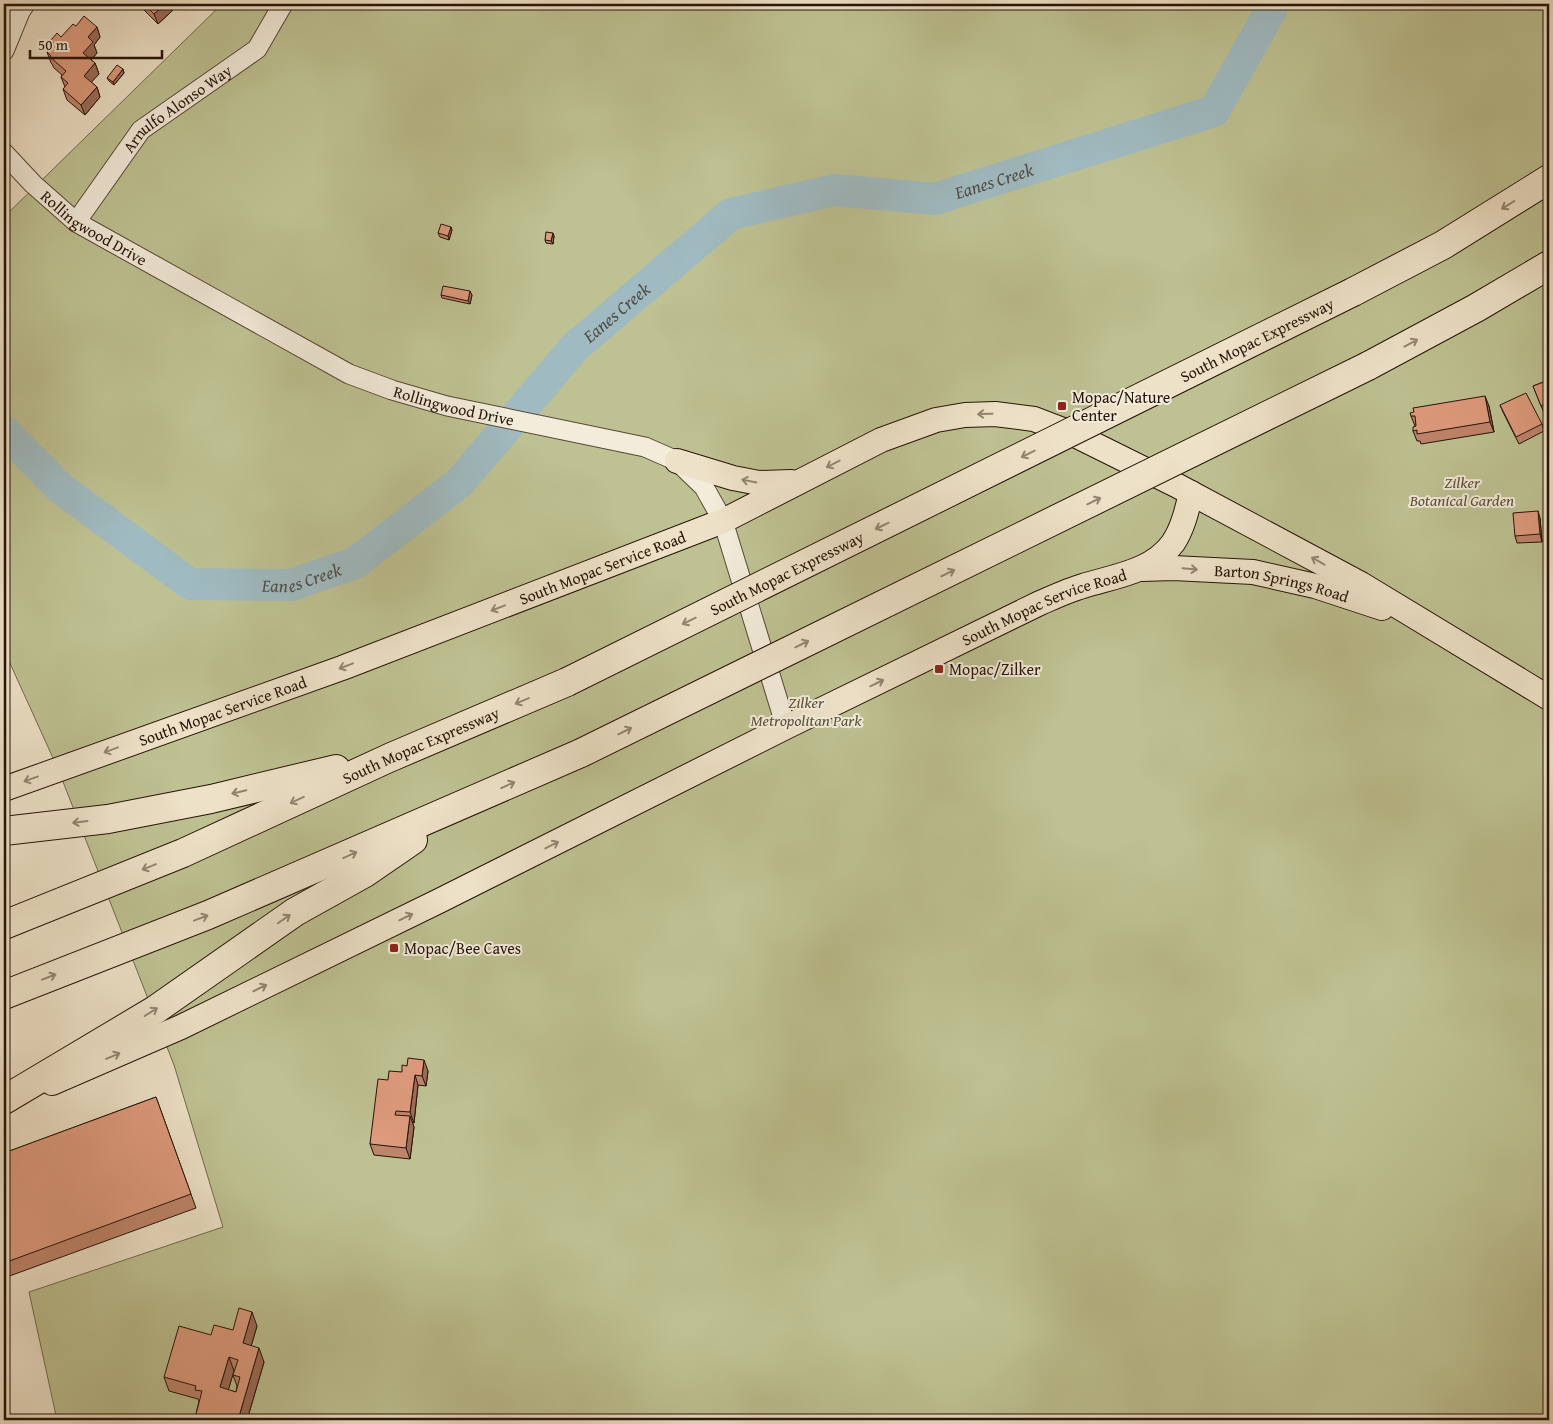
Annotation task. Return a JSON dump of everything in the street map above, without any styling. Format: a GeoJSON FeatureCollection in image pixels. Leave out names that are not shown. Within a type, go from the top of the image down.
{"type":"FeatureCollection","features":[{"type":"Feature","properties":{"kind":"highway","name":"South Mopac Expressway"},"geometry":{"type":"LineString","coordinates":[[4,926],[183,853],[389,758],[567,682],[1353,292],[1443,245],[1549,180]]}},
{"type":"Feature","properties":{"kind":"highway"},"geometry":{"type":"LineString","coordinates":[[4,995],[208,916],[581,753],[1368,366],[1476,308],[1549,265]]}},
{"type":"Feature","properties":{"kind":"highway"},"geometry":{"type":"LineString","coordinates":[[4,831],[108,819],[146,812],[389,758]]}},
{"type":"Feature","properties":{"kind":"highway"},"geometry":{"type":"LineString","coordinates":[[4,1102],[155,1010],[294,912],[366,873],[463,804]]}},
{"type":"Feature","properties":{"kind":"main road","name":"South Mopac Service Road"},"geometry":{"type":"LineString","coordinates":[[4,789],[342,668],[723,521],[881,440],[905,429],[936,420],[965,414],[995,414],[1034,419],[1073,434],[1191,492]]}},
{"type":"Feature","properties":{"kind":"main road"},"geometry":{"type":"LineString","coordinates":[[677,461],[732,478],[760,483],[798,482]]}},
{"type":"Feature","properties":{"kind":"main road"},"geometry":{"type":"LineString","coordinates":[[1142,569],[1160,557],[1172,544],[1182,527],[1191,492]]}},
{"type":"Feature","properties":{"kind":"main road","name":"Barton Springs Road"},"geometry":{"type":"LineString","coordinates":[[1191,492],[1361,584],[1549,698]]}},
{"type":"Feature","properties":{"kind":"main road","name":"Barton Springs Road"},"geometry":{"type":"LineString","coordinates":[[1142,569],[1173,568],[1253,572],[1315,586],[1417,619]]}},
{"type":"Feature","properties":{"kind":"main road","name":"South Mopac Service Road"},"geometry":{"type":"LineString","coordinates":[[4,1102],[190,1023],[1040,603],[1082,586],[1142,569]]}},
{"type":"Feature","properties":{"kind":"street"},"geometry":{"type":"LineString","coordinates":[[4,51],[25,4]]}},
{"type":"Feature","properties":{"kind":"street","name":"Arnulfo Alonso Way"},"geometry":{"type":"LineString","coordinates":[[76,222],[142,130],[258,49],[283,4]]}},
{"type":"Feature","properties":{"kind":"street","name":"Rollingwood Drive"},"geometry":{"type":"LineString","coordinates":[[4,153],[33,184],[76,222],[349,374],[392,390],[447,406],[645,447],[677,461],[704,487],[723,521],[786,727]]}},
{"type":"Feature","properties":{"kind":"green space","name":"Zilker Metropolitan Park"},"geometry":{"type":"Polygon","coordinates":[[[222,4],[1549,4],[1549,1420],[57,1420],[29,1292],[223,1227],[174,1065],[58,769],[4,650],[4,217],[222,4]]]}},
{"type":"Feature","properties":{"kind":"building"},"geometry":{"type":"Polygon","coordinates":[[[144,4],[165,4],[154,14],[144,4]]]}},
{"type":"Feature","properties":{"kind":"building"},"geometry":{"type":"Polygon","coordinates":[[[1549,12],[1549,25],[1546,13],[1549,12]]]}},
{"type":"Feature","properties":{"kind":"building"},"geometry":{"type":"Polygon","coordinates":[[[84,16],[97,27],[88,37],[93,42],[83,53],[95,63],[84,76],[97,87],[81,105],[63,89],[68,83],[61,77],[66,71],[47,52],[55,44],[51,40],[57,33],[61,37],[73,24],[76,26],[84,16]]]}},
{"type":"Feature","properties":{"kind":"building"},"geometry":{"type":"Polygon","coordinates":[[[117,65],[123,69],[113,82],[107,78],[117,65]]]}},
{"type":"Feature","properties":{"kind":"building"},"geometry":{"type":"Polygon","coordinates":[[[441,224],[451,227],[448,236],[438,233],[441,224]]]}},
{"type":"Feature","properties":{"kind":"building"},"geometry":{"type":"Polygon","coordinates":[[[546,232],[553,233],[551,241],[545,240],[546,232]]]}},
{"type":"Feature","properties":{"kind":"building"},"geometry":{"type":"Polygon","coordinates":[[[443,286],[470,291],[468,301],[441,295],[443,286]]]}},
{"type":"Feature","properties":{"kind":"building"},"geometry":{"type":"Polygon","coordinates":[[[1549,380],[1549,402],[1541,406],[1533,386],[1549,380]]]}},
{"type":"Feature","properties":{"kind":"building"},"geometry":{"type":"Polygon","coordinates":[[[1526,393],[1542,424],[1516,437],[1500,405],[1526,393]]]}},
{"type":"Feature","properties":{"kind":"building"},"geometry":{"type":"Polygon","coordinates":[[[1485,396],[1490,422],[1417,434],[1417,430],[1413,431],[1413,427],[1416,426],[1415,416],[1411,416],[1410,413],[1414,412],[1413,408],[1485,396]]]}},
{"type":"Feature","properties":{"kind":"building"},"geometry":{"type":"Polygon","coordinates":[[[1538,511],[1540,534],[1515,536],[1513,513],[1538,511]]]}},
{"type":"Feature","properties":{"kind":"building"},"geometry":{"type":"Polygon","coordinates":[[[408,1058],[424,1060],[422,1076],[415,1075],[410,1112],[396,1111],[395,1115],[410,1116],[406,1148],[370,1144],[378,1079],[388,1080],[389,1071],[402,1072],[402,1065],[407,1066],[408,1058]]]}},
{"type":"Feature","properties":{"kind":"building"},"geometry":{"type":"Polygon","coordinates":[[[156,1097],[191,1194],[4,1263],[4,1153],[156,1097]]]}},
{"type":"Feature","properties":{"kind":"building"},"geometry":{"type":"Polygon","coordinates":[[[239,1308],[252,1312],[243,1343],[259,1348],[238,1420],[204,1420],[195,1418],[202,1391],[195,1390],[196,1386],[164,1377],[179,1326],[211,1335],[214,1325],[233,1330],[239,1308]],[[229,1357],[220,1387],[236,1392],[240,1377],[233,1375],[238,1360],[229,1357]]]}},
{"type":"Feature","properties":{"kind":"waterway","name":"Eanes Creek"},"geometry":{"type":"LineString","coordinates":[[4,431],[59,487],[190,584],[291,585],[355,563],[459,483],[575,347],[731,214],[834,190],[935,199],[1214,111],[1271,10],[1272,4]]}},
{"type":"Feature","properties":{"kind":"place","name":"Mopac/Nature Center"},"geometry":{"type":"Point","coordinates":[1062,406]}},
{"type":"Feature","properties":{"kind":"place","name":"Mopac/Zilker"},"geometry":{"type":"Point","coordinates":[939,669]}},
{"type":"Feature","properties":{"kind":"place","name":"Mopac/Bee Caves"},"geometry":{"type":"Point","coordinates":[394,948]}},
{"type":"Feature","properties":{"kind":"park label","name":"Zilker Botanical Garden"},"geometry":{"type":"Point","coordinates":[1462,491]}}]}
